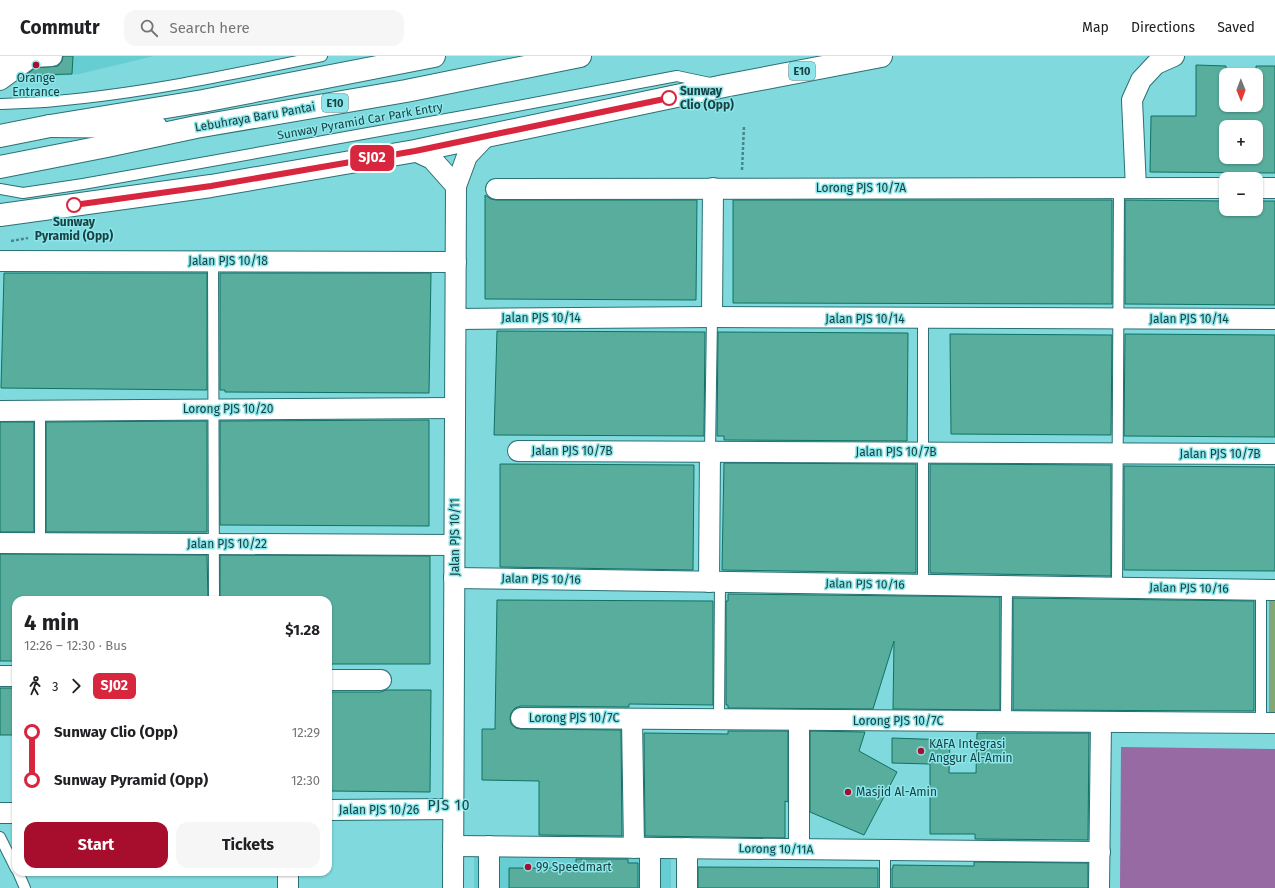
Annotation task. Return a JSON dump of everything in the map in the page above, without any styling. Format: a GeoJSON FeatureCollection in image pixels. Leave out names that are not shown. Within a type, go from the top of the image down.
{"type":"FeatureCollection","features":[{"type":"Feature","properties":{"kind":"main road"},"geometry":{"type":"LineString","coordinates":[[0,136],[50,126],[203,101],[434,56]]}},
{"type":"Feature","properties":{"kind":"main road","name":"Lebuhraya Baru Pantai"},"geometry":{"type":"LineString","coordinates":[[0,167],[196,127],[406,91],[580,56]]}},
{"type":"Feature","properties":{"kind":"main road","name":"E10"},"geometry":{"type":"LineString","coordinates":[[0,215],[211,186],[415,151],[724,86],[881,56]]}},
{"type":"Feature","properties":{"kind":"main road"},"geometry":{"type":"LineString","coordinates":[[50,126],[196,127]]}},
{"type":"Feature","properties":{"kind":"street"},"geometry":{"type":"LineString","coordinates":[[0,59],[52,56]]}},
{"type":"Feature","properties":{"kind":"street"},"geometry":{"type":"LineString","coordinates":[[1127,188],[1132,100],[1141,80],[1156,64],[1174,56]]}},
{"type":"Feature","properties":{"kind":"street"},"geometry":{"type":"LineString","coordinates":[[0,80],[30,58]]}},
{"type":"Feature","properties":{"kind":"street","name":"Jalan PJS 10/11"},"geometry":{"type":"LineString","coordinates":[[453,888],[456,186],[467,156],[485,137]]}},
{"type":"Feature","properties":{"kind":"street"},"geometry":{"type":"LineString","coordinates":[[415,151],[432,159],[456,186]]}},
{"type":"Feature","properties":{"kind":"street"},"geometry":{"type":"LineString","coordinates":[[712,317],[713,188]]}},
{"type":"Feature","properties":{"kind":"street","name":"Lorong PJS 10/7A"},"geometry":{"type":"LineString","coordinates":[[496,189],[1219,188]]}},
{"type":"Feature","properties":{"kind":"street"},"geometry":{"type":"LineString","coordinates":[[1263,188],[1275,188]]}},
{"type":"Feature","properties":{"kind":"street","name":"Jalan PJS 10/18"},"geometry":{"type":"LineString","coordinates":[[0,261],[456,262]]}},
{"type":"Feature","properties":{"kind":"street","name":"Jalan PJS 10/14"},"geometry":{"type":"LineString","coordinates":[[456,319],[712,317],[1275,320]]}},
{"type":"Feature","properties":{"kind":"street","name":"Lorong PJS 10/20"},"geometry":{"type":"LineString","coordinates":[[0,411],[455,408]]}},
{"type":"Feature","properties":{"kind":"street","name":"Jalan PJS 10/7B"},"geometry":{"type":"LineString","coordinates":[[518,451],[1275,454]]}},
{"type":"Feature","properties":{"kind":"street"},"geometry":{"type":"LineString","coordinates":[[710,451],[714,582]]}},
{"type":"Feature","properties":{"kind":"street","name":"Jalan PJS 10/22"},"geometry":{"type":"LineString","coordinates":[[0,543],[454,546]]}},
{"type":"Feature","properties":{"kind":"street","name":"Jalan PJS 10/16"},"geometry":{"type":"LineString","coordinates":[[454,578],[1268,590]]}},
{"type":"Feature","properties":{"kind":"street"},"geometry":{"type":"LineString","coordinates":[[0,676],[12,676]]}},
{"type":"Feature","properties":{"kind":"street"},"geometry":{"type":"LineString","coordinates":[[332,680],[381,680]]}},
{"type":"Feature","properties":{"kind":"street","name":"Lorong PJS 10/7C"},"geometry":{"type":"LineString","coordinates":[[521,718],[1268,723]]}},
{"type":"Feature","properties":{"kind":"street"},"geometry":{"type":"LineString","coordinates":[[632,719],[642,848],[650,888]]}},
{"type":"Feature","properties":{"kind":"street"},"geometry":{"type":"LineString","coordinates":[[799,720],[799,849]]}},
{"type":"Feature","properties":{"kind":"street"},"geometry":{"type":"LineString","coordinates":[[1099,888],[1101,722]]}},
{"type":"Feature","properties":{"kind":"street","name":"Jalan PJS 10/26"},"geometry":{"type":"LineString","coordinates":[[332,810],[453,809]]}},
{"type":"Feature","properties":{"kind":"street","name":"Lorong 10/11A"},"geometry":{"type":"LineString","coordinates":[[453,846],[1100,852]]}},
{"type":"Feature","properties":{"kind":"street"},"geometry":{"type":"LineString","coordinates":[[489,846],[489,888]]}},
{"type":"Feature","properties":{"kind":"street"},"geometry":{"type":"LineString","coordinates":[[687,848],[687,888]]}},
{"type":"Feature","properties":{"kind":"street"},"geometry":{"type":"LineString","coordinates":[[288,876],[288,888]]}},
{"type":"Feature","properties":{"kind":"lane"},"geometry":{"type":"LineString","coordinates":[[0,104],[54,101],[114,94],[225,76],[322,56]]}},
{"type":"Feature","properties":{"kind":"lane","name":"Sunway Pyramid Car Park Entry"},"geometry":{"type":"LineString","coordinates":[[0,189],[23,193],[83,184],[677,76],[724,86]]}},
{"type":"Feature","properties":{"kind":"lane"},"geometry":{"type":"LineString","coordinates":[[1117,587],[1118,319],[1127,188]]}},
{"type":"Feature","properties":{"kind":"lane"},"geometry":{"type":"LineString","coordinates":[[213,261],[214,596]]}},
{"type":"Feature","properties":{"kind":"lane"},"geometry":{"type":"LineString","coordinates":[[710,451],[712,317]]}},
{"type":"Feature","properties":{"kind":"lane"},"geometry":{"type":"LineString","coordinates":[[923,319],[923,584]]}},
{"type":"Feature","properties":{"kind":"lane"},"geometry":{"type":"LineString","coordinates":[[40,410],[40,543]]}},
{"type":"Feature","properties":{"kind":"lane"},"geometry":{"type":"LineString","coordinates":[[714,582],[719,719]]}},
{"type":"Feature","properties":{"kind":"lane"},"geometry":{"type":"LineString","coordinates":[[1006,721],[1007,586]]}},
{"type":"Feature","properties":{"kind":"lane"},"geometry":{"type":"LineString","coordinates":[[1268,590],[1268,723]]}},
{"type":"Feature","properties":{"kind":"lane"},"geometry":{"type":"LineString","coordinates":[[0,837],[12,861]]}},
{"type":"Feature","properties":{"kind":"lane"},"geometry":{"type":"LineString","coordinates":[[884,888],[885,850]]}},
{"type":"Feature","properties":{"kind":"lane"},"geometry":{"type":"LineString","coordinates":[[20,876],[25,888]]}},
{"type":"Feature","properties":{"kind":"path"},"geometry":{"type":"LineString","coordinates":[[741,188],[744,126]]}},
{"type":"Feature","properties":{"kind":"shaded area"},"geometry":{"type":"Polygon","coordinates":[[[0,56],[154,56],[79,74],[0,81],[0,56]]]}},
{"type":"Feature","properties":{"kind":"shaded area"},"geometry":{"type":"Polygon","coordinates":[[[1121,747],[1275,749],[1275,888],[1120,888],[1121,747]]]}},
{"type":"Feature","properties":{"kind":"shaded area"},"geometry":{"type":"Polygon","coordinates":[[[671,853],[671,888],[474,888],[474,854],[671,853]]]}},
{"type":"Feature","properties":{"kind":"green space"},"geometry":{"type":"Polygon","coordinates":[[[1269,595],[1275,595],[1275,718],[1269,718],[1269,595]]]}},
{"type":"Feature","properties":{"kind":"building"},"geometry":{"type":"Polygon","coordinates":[[[63,56],[73,56],[72,74],[26,75],[35,68],[58,66],[62,61],[63,56]]]}},
{"type":"Feature","properties":{"kind":"building"},"geometry":{"type":"Polygon","coordinates":[[[1196,65],[1226,66],[1226,68],[1219,68],[1219,112],[1263,112],[1263,68],[1256,68],[1256,66],[1275,66],[1275,173],[1150,172],[1151,116],[1196,116],[1196,65]]]}},
{"type":"Feature","properties":{"kind":"building"},"geometry":{"type":"Polygon","coordinates":[[[485,195],[496,200],[697,200],[696,300],[485,299],[485,195]]]}},
{"type":"Feature","properties":{"kind":"building"},"geometry":{"type":"Polygon","coordinates":[[[733,200],[1112,200],[1112,304],[733,303],[733,200]]]}},
{"type":"Feature","properties":{"kind":"building"},"geometry":{"type":"Polygon","coordinates":[[[1125,200],[1219,201],[1219,216],[1263,216],[1263,201],[1275,201],[1275,305],[1125,304],[1125,200]]]}},
{"type":"Feature","properties":{"kind":"building"},"geometry":{"type":"Polygon","coordinates":[[[4,273],[207,273],[207,390],[1,388],[4,273]]]}},
{"type":"Feature","properties":{"kind":"building"},"geometry":{"type":"Polygon","coordinates":[[[220,273],[431,273],[429,393],[225,392],[225,390],[220,390],[220,273]]]}},
{"type":"Feature","properties":{"kind":"building"},"geometry":{"type":"Polygon","coordinates":[[[497,331],[705,332],[704,436],[494,435],[497,331]]]}},
{"type":"Feature","properties":{"kind":"building"},"geometry":{"type":"Polygon","coordinates":[[[718,332],[908,333],[907,441],[724,440],[724,436],[717,436],[718,332]]]}},
{"type":"Feature","properties":{"kind":"building"},"geometry":{"type":"Polygon","coordinates":[[[950,334],[1112,335],[1111,435],[951,434],[950,334]]]}},
{"type":"Feature","properties":{"kind":"building"},"geometry":{"type":"Polygon","coordinates":[[[1125,334],[1275,335],[1275,437],[1124,436],[1125,334]]]}},
{"type":"Feature","properties":{"kind":"building"},"geometry":{"type":"Polygon","coordinates":[[[429,420],[429,526],[220,525],[220,421],[429,420]]]}},
{"type":"Feature","properties":{"kind":"building"},"geometry":{"type":"Polygon","coordinates":[[[207,421],[207,532],[46,532],[46,422],[207,421]]]}},
{"type":"Feature","properties":{"kind":"building"},"geometry":{"type":"Polygon","coordinates":[[[0,422],[34,422],[34,532],[0,532],[0,422]]]}},
{"type":"Feature","properties":{"kind":"building"},"geometry":{"type":"Polygon","coordinates":[[[724,463],[916,464],[916,573],[722,570],[724,463]]]}},
{"type":"Feature","properties":{"kind":"building"},"geometry":{"type":"Polygon","coordinates":[[[500,464],[694,465],[693,570],[500,567],[500,464]]]}},
{"type":"Feature","properties":{"kind":"building"},"geometry":{"type":"Polygon","coordinates":[[[930,464],[1111,465],[1111,576],[930,573],[930,464]]]}},
{"type":"Feature","properties":{"kind":"building"},"geometry":{"type":"Polygon","coordinates":[[[1124,466],[1275,467],[1275,571],[1124,570],[1124,466]]]}},
{"type":"Feature","properties":{"kind":"building"},"geometry":{"type":"Polygon","coordinates":[[[0,554],[207,555],[208,596],[12,596],[12,661],[0,661],[0,554]]]}},
{"type":"Feature","properties":{"kind":"building"},"geometry":{"type":"Polygon","coordinates":[[[220,555],[430,556],[430,664],[332,664],[332,596],[220,596],[220,555]]]}},
{"type":"Feature","properties":{"kind":"building"},"geometry":{"type":"Polygon","coordinates":[[[728,594],[1000,597],[1000,710],[893,709],[894,641],[873,709],[728,708],[728,705],[726,705],[726,601],[728,601],[728,594]]]}},
{"type":"Feature","properties":{"kind":"building"},"geometry":{"type":"Polygon","coordinates":[[[1013,598],[1254,601],[1254,711],[1013,710],[1013,598]]]}},
{"type":"Feature","properties":{"kind":"building"},"geometry":{"type":"Polygon","coordinates":[[[497,600],[713,601],[713,705],[629,704],[629,707],[521,706],[515,708],[511,713],[511,724],[516,728],[521,729],[621,730],[622,836],[539,835],[539,781],[482,780],[482,729],[495,729],[497,600]]]}},
{"type":"Feature","properties":{"kind":"building"},"geometry":{"type":"Polygon","coordinates":[[[0,688],[12,688],[12,735],[0,735],[0,688]]]}},
{"type":"Feature","properties":{"kind":"building"},"geometry":{"type":"Polygon","coordinates":[[[386,690],[431,690],[430,792],[332,791],[332,692],[381,692],[386,690]]]}},
{"type":"Feature","properties":{"kind":"building"},"geometry":{"type":"Polygon","coordinates":[[[728,731],[788,731],[788,802],[785,801],[785,838],[645,836],[644,733],[728,734],[728,731]]]}},
{"type":"Feature","properties":{"kind":"building","name":"Masjid Al-Amin"},"geometry":{"type":"Polygon","coordinates":[[[810,731],[865,732],[859,751],[897,772],[864,835],[810,812],[810,731]]]}},
{"type":"Feature","properties":{"kind":"building"},"geometry":{"type":"Polygon","coordinates":[[[977,733],[1089,733],[1088,840],[975,839],[975,834],[930,834],[930,764],[892,763],[892,738],[950,740],[949,773],[976,773],[977,733]]]}},
{"type":"Feature","properties":{"kind":"building"},"geometry":{"type":"Polygon","coordinates":[[[576,859],[628,859],[628,863],[638,863],[638,888],[509,888],[509,868],[576,868],[576,859]]]}},
{"type":"Feature","properties":{"kind":"building"},"geometry":{"type":"Polygon","coordinates":[[[974,862],[1088,863],[1088,888],[892,888],[893,865],[974,866],[974,862]]]}},
{"type":"Feature","properties":{"kind":"building"},"geometry":{"type":"Polygon","coordinates":[[[698,867],[878,868],[878,888],[698,888],[698,867]]]}},
{"type":"Feature","properties":{"kind":"bus line","name":"SJ02"},"geometry":{"type":"LineString","coordinates":[[74,205],[211,186],[415,151],[669,98]]}},
{"type":"Feature","properties":{"kind":"place","name":"Orange Entrance"},"geometry":{"type":"Point","coordinates":[36,65]}},
{"type":"Feature","properties":{"kind":"place","name":"Sunway Clio (Opp)"},"geometry":{"type":"Point","coordinates":[669,98]}},
{"type":"Feature","properties":{"kind":"place","name":"Sunway Pyramid (Opp)"},"geometry":{"type":"Point","coordinates":[74,205]}},
{"type":"Feature","properties":{"kind":"place","name":"KAFA Integrasi Anggur Al-Amin"},"geometry":{"type":"Point","coordinates":[921,751]}},
{"type":"Feature","properties":{"kind":"place","name":"Masjid Al-Amin"},"geometry":{"type":"Point","coordinates":[848,792]}},
{"type":"Feature","properties":{"kind":"place","name":"99 Speedmart"},"geometry":{"type":"Point","coordinates":[528,867]}},
{"type":"Feature","properties":{"kind":"district","name":"PJS 10"},"geometry":{"type":"Point","coordinates":[449,805]}}]}
